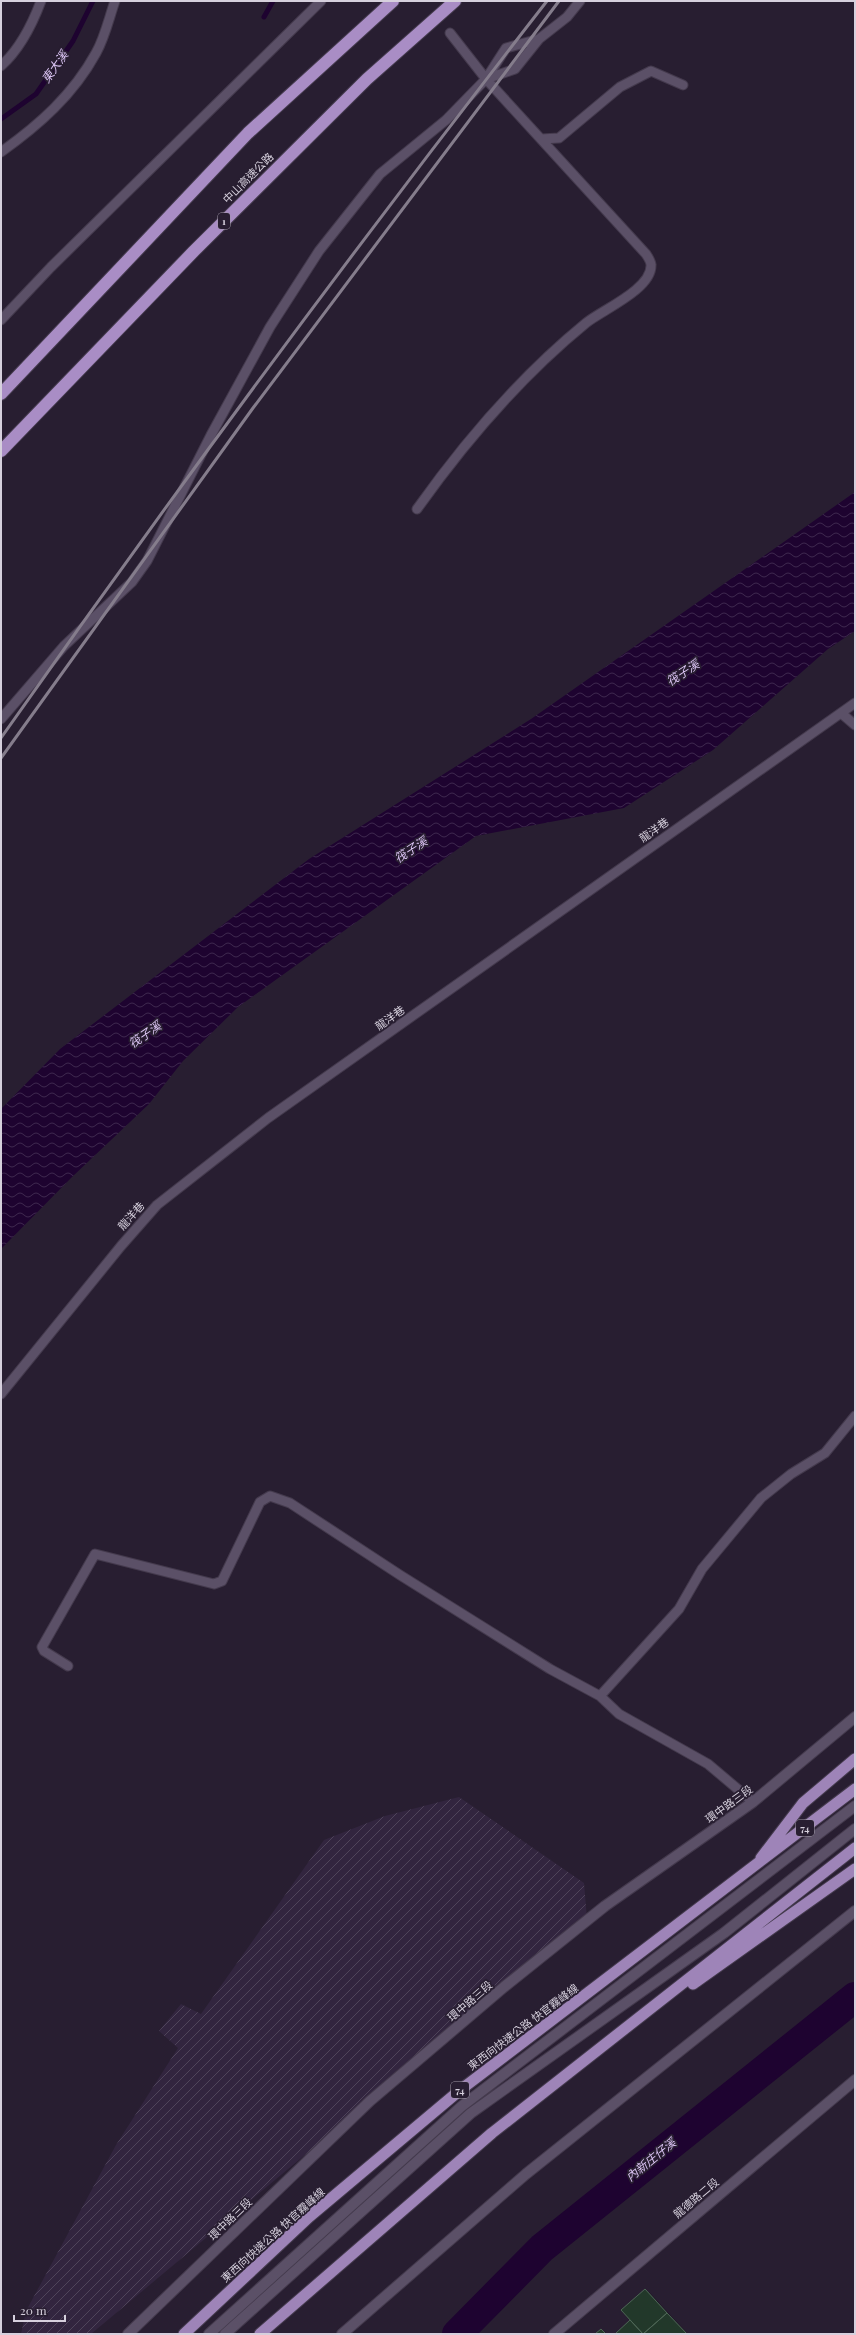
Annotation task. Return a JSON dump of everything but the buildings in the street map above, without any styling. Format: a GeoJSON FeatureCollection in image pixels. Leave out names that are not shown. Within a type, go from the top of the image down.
{"type":"FeatureCollection","features":[{"type":"Feature","properties":{"kind":"highway"},"geometry":{"type":"LineString","coordinates":[[1,394],[248,133],[393,1]]}},
{"type":"Feature","properties":{"kind":"highway","name":"中山高速公路"},"geometry":{"type":"LineString","coordinates":[[1,451],[193,252],[367,78],[455,1]]}},
{"type":"Feature","properties":{"kind":"highway"},"geometry":{"type":"LineString","coordinates":[[755,1868],[803,1803],[855,1759]]}},
{"type":"Feature","properties":{"kind":"highway","name":"東西向快速公路 快官霧峰線"},"geometry":{"type":"LineString","coordinates":[[184,2334],[310,2217],[459,2091],[755,1868],[855,1789]]}},
{"type":"Feature","properties":{"kind":"highway"},"geometry":{"type":"LineString","coordinates":[[260,2334],[492,2133],[855,1848]]}},
{"type":"Feature","properties":{"kind":"highway"},"geometry":{"type":"LineString","coordinates":[[587,2059],[855,1870]]}},
{"type":"Feature","properties":{"kind":"street","name":"環中路三段"},"geometry":{"type":"LineString","coordinates":[[128,2334],[370,2101],[504,1987],[606,1906],[753,1802],[855,1717]]}},
{"type":"Feature","properties":{"kind":"street"},"geometry":{"type":"LineString","coordinates":[[209,2334],[462,2106],[855,1806]]}},
{"type":"Feature","properties":{"kind":"street"},"geometry":{"type":"LineString","coordinates":[[225,2334],[471,2113],[724,1933],[855,1830]]}},
{"type":"Feature","properties":{"kind":"street"},"geometry":{"type":"LineString","coordinates":[[342,2334],[526,2174],[855,1911]]}},
{"type":"Feature","properties":{"kind":"street","name":"龍德路二段"},"geometry":{"type":"LineString","coordinates":[[554,2334],[855,2080]]}},
{"type":"Feature","properties":{"kind":"lane"},"geometry":{"type":"LineString","coordinates":[[1,66],[10,58],[33,23],[41,1]]}},
{"type":"Feature","properties":{"kind":"lane"},"geometry":{"type":"LineString","coordinates":[[1,152],[36,126],[57,107],[73,88],[97,53],[115,1]]}},
{"type":"Feature","properties":{"kind":"lane"},"geometry":{"type":"LineString","coordinates":[[1,320],[51,267],[321,1]]}},
{"type":"Feature","properties":{"kind":"lane"},"geometry":{"type":"LineString","coordinates":[[486,79],[515,70],[540,38],[567,17],[580,1]]}},
{"type":"Feature","properties":{"kind":"lane"},"geometry":{"type":"LineString","coordinates":[[417,509],[449,464],[488,416],[564,341],[591,319],[642,286],[649,274],[651,264],[646,254],[486,79],[450,33]]}},
{"type":"Feature","properties":{"kind":"lane"},"geometry":{"type":"LineString","coordinates":[[1,719],[64,646],[132,582],[147,560],[211,435],[270,327],[319,250],[380,174],[446,120],[486,79],[506,48],[540,38]]}},
{"type":"Feature","properties":{"kind":"lane"},"geometry":{"type":"LineString","coordinates":[[541,139],[560,138],[620,86],[651,71],[683,84]]}},
{"type":"Feature","properties":{"kind":"lane","name":"龍洋巷"},"geometry":{"type":"LineString","coordinates":[[1,1394],[121,1246],[157,1205],[193,1175],[268,1118],[855,703]]}},
{"type":"Feature","properties":{"kind":"lane"},"geometry":{"type":"LineString","coordinates":[[841,713],[855,725]]}},
{"type":"Feature","properties":{"kind":"lane"},"geometry":{"type":"LineString","coordinates":[[600,1696],[679,1609],[702,1569],[761,1498],[779,1482],[824,1453],[855,1416]]}},
{"type":"Feature","properties":{"kind":"lane"},"geometry":{"type":"LineString","coordinates":[[68,1666],[44,1651],[42,1647],[95,1554],[214,1584],[222,1580],[260,1502],[270,1496],[290,1503],[400,1575],[550,1669],[600,1696],[619,1714],[708,1764],[753,1802]]}},
{"type":"Feature","properties":{"kind":"shaded area"},"geometry":{"type":"Polygon","coordinates":[[[459,1797],[584,1883],[587,1919],[91,2334],[21,2334],[26,2311],[116,2145],[178,2048],[159,2031],[181,2004],[201,2014],[324,1840],[385,1816],[459,1797]]]}},
{"type":"Feature","properties":{"kind":"water","name":"筏子溪"},"geometry":{"type":"Polygon","coordinates":[[[855,492],[855,631],[828,649],[713,750],[624,808],[476,836],[238,1007],[183,1061],[149,1104],[72,1177],[1,1249],[1,1109],[60,1049],[309,859],[531,719],[855,492]]]}},
{"type":"Feature","properties":{"kind":"waterway","name":"東大溪"},"geometry":{"type":"LineString","coordinates":[[1,119],[36,94],[73,41],[93,1]]}},
{"type":"Feature","properties":{"kind":"waterway"},"geometry":{"type":"LineString","coordinates":[[264,17],[273,1]]}},
{"type":"Feature","properties":{"kind":"waterway","name":"內新庄仔溪"},"geometry":{"type":"LineString","coordinates":[[457,2334],[542,2248],[855,1997]]}},
{"type":"Feature","properties":{"kind":"railway"},"geometry":{"type":"LineString","coordinates":[[1,738],[134,551],[338,274],[547,1]]}},
{"type":"Feature","properties":{"kind":"railway"},"geometry":{"type":"LineString","coordinates":[[1,758],[253,408],[559,1]]}}]}
